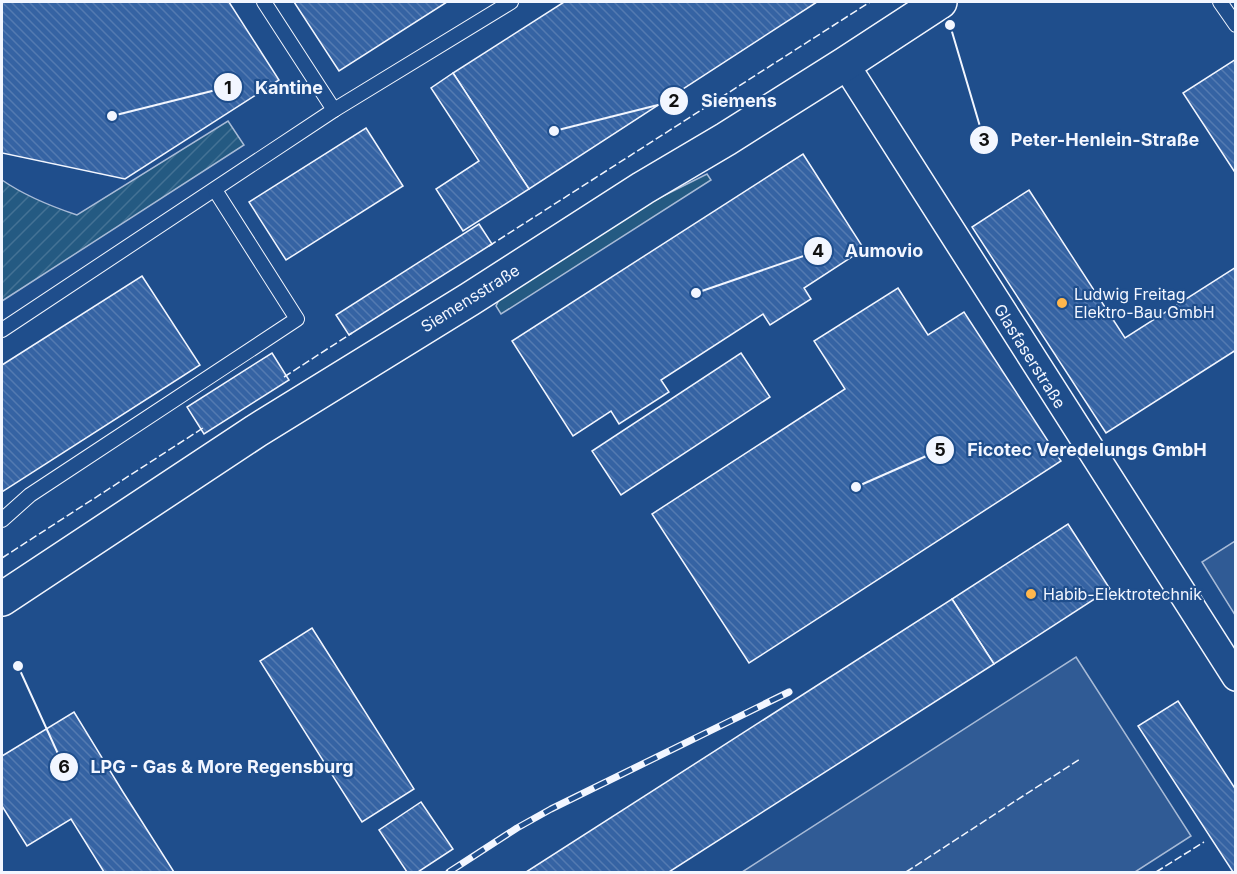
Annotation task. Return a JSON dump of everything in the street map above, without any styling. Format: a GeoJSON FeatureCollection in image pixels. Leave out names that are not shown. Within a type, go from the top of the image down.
{"type":"FeatureCollection","features":[{"type":"Feature","properties":{"kind":"street","name":"Siemensstraße"},"geometry":{"type":"LineString","coordinates":[[2,599],[256,431],[470,299],[643,188],[726,140],[940,2]]}},
{"type":"Feature","properties":{"kind":"street","name":"Glasfaserstraße"},"geometry":{"type":"LineString","coordinates":[[845,64],[1236,677]]}},
{"type":"Feature","properties":{"kind":"lane"},"geometry":{"type":"LineString","coordinates":[[264,2],[334,110]]}},
{"type":"Feature","properties":{"kind":"lane"},"geometry":{"type":"LineString","coordinates":[[2,330],[334,110],[511,2]]}},
{"type":"Feature","properties":{"kind":"lane"},"geometry":{"type":"LineString","coordinates":[[1220,2],[1236,25]]}},
{"type":"Feature","properties":{"kind":"lane"},"geometry":{"type":"LineString","coordinates":[[2,520],[30,495],[297,319],[215,190]]}},
{"type":"Feature","properties":{"kind":"shaded area"},"geometry":{"type":"Polygon","coordinates":[[[228,121],[244,145],[2,301],[2,180],[38,200],[77,215],[228,121]]]}},
{"type":"Feature","properties":{"kind":"shaded area"},"geometry":{"type":"Polygon","coordinates":[[[707,174],[711,180],[501,314],[496,306],[500,298],[610,226],[707,174]]]}},
{"type":"Feature","properties":{"kind":"shaded area"},"geometry":{"type":"Polygon","coordinates":[[[1235,541],[1235,615],[1202,562],[1235,541]]]}},
{"type":"Feature","properties":{"kind":"shaded area"},"geometry":{"type":"Polygon","coordinates":[[[1076,657],[1191,836],[1135,872],[742,872],[1076,657]]]}},
{"type":"Feature","properties":{"kind":"building"},"geometry":{"type":"Polygon","coordinates":[[[2,2],[229,2],[279,80],[125,179],[2,153],[2,2]]]}},
{"type":"Feature","properties":{"kind":"building"},"geometry":{"type":"Polygon","coordinates":[[[294,2],[447,2],[339,71],[294,2]]]}},
{"type":"Feature","properties":{"kind":"building"},"geometry":{"type":"Polygon","coordinates":[[[564,2],[817,2],[529,189],[453,73],[564,2]]]}},
{"type":"Feature","properties":{"kind":"building"},"geometry":{"type":"Polygon","coordinates":[[[1236,59],[1236,174],[1183,93],[1236,59]]]}},
{"type":"Feature","properties":{"kind":"building"},"geometry":{"type":"Polygon","coordinates":[[[453,73],[529,189],[463,231],[436,189],[479,161],[431,88],[453,73]]]}},
{"type":"Feature","properties":{"kind":"building"},"geometry":{"type":"Polygon","coordinates":[[[366,128],[403,186],[286,260],[249,202],[366,128]]]}},
{"type":"Feature","properties":{"kind":"building"},"geometry":{"type":"Polygon","coordinates":[[[803,154],[864,249],[804,288],[811,299],[770,325],[763,314],[661,380],[669,392],[619,424],[611,411],[573,436],[512,341],[803,154]]]}},
{"type":"Feature","properties":{"kind":"building","name":"Ludwig Freitag Elektro-Bau GmbH"},"geometry":{"type":"Polygon","coordinates":[[[1029,190],[1125,338],[1236,267],[1236,350],[1106,433],[972,227],[1029,190]]]}},
{"type":"Feature","properties":{"kind":"building"},"geometry":{"type":"Polygon","coordinates":[[[479,224],[492,244],[349,335],[336,315],[479,224]]]}},
{"type":"Feature","properties":{"kind":"building"},"geometry":{"type":"Polygon","coordinates":[[[142,276],[200,365],[2,492],[2,365],[142,276]]]}},
{"type":"Feature","properties":{"kind":"building"},"geometry":{"type":"Polygon","coordinates":[[[898,288],[928,335],[964,312],[1061,461],[749,663],[652,514],[845,389],[814,341],[898,288]]]}},
{"type":"Feature","properties":{"kind":"building"},"geometry":{"type":"Polygon","coordinates":[[[272,353],[289,380],[204,434],[187,407],[272,353]]]}},
{"type":"Feature","properties":{"kind":"building"},"geometry":{"type":"Polygon","coordinates":[[[741,353],[770,397],[621,495],[592,451],[741,353]]]}},
{"type":"Feature","properties":{"kind":"building","name":"Habib-Elektrotechnik"},"geometry":{"type":"Polygon","coordinates":[[[1068,524],[1110,589],[994,664],[952,599],[1068,524]]]}},
{"type":"Feature","properties":{"kind":"building"},"geometry":{"type":"Polygon","coordinates":[[[952,599],[994,664],[669,872],[526,872],[952,599]]]}},
{"type":"Feature","properties":{"kind":"building"},"geometry":{"type":"Polygon","coordinates":[[[312,628],[414,789],[362,822],[260,661],[312,628]]]}},
{"type":"Feature","properties":{"kind":"building"},"geometry":{"type":"Polygon","coordinates":[[[1178,701],[1236,790],[1236,872],[1233,872],[1138,726],[1178,701]]]}},
{"type":"Feature","properties":{"kind":"building"},"geometry":{"type":"Polygon","coordinates":[[[74,712],[174,872],[104,872],[71,819],[27,846],[2,806],[2,756],[74,712]]]}},
{"type":"Feature","properties":{"kind":"building"},"geometry":{"type":"Polygon","coordinates":[[[421,802],[453,849],[418,872],[407,872],[379,830],[421,802]]]}},
{"type":"Feature","properties":{"kind":"railway"},"geometry":{"type":"LineString","coordinates":[[449,872],[551,809],[789,692]]}},
{"type":"Feature","properties":{"kind":"fence"},"geometry":{"type":"LineString","coordinates":[[489,246],[870,2]]}},
{"type":"Feature","properties":{"kind":"fence"},"geometry":{"type":"LineString","coordinates":[[284,377],[352,333]]}},
{"type":"Feature","properties":{"kind":"fence"},"geometry":{"type":"LineString","coordinates":[[2,558],[203,428]]}},
{"type":"Feature","properties":{"kind":"fence"},"geometry":{"type":"LineString","coordinates":[[906,872],[1080,759]]}},
{"type":"Feature","properties":{"kind":"fence"},"geometry":{"type":"LineString","coordinates":[[1156,872],[1204,842]]}},
{"type":"Feature","properties":{"kind":"place","name":"Peter-Henlein-Straße"},"geometry":{"type":"Point","coordinates":[950,25]}},
{"type":"Feature","properties":{"kind":"place","name":"Kantine"},"geometry":{"type":"Point","coordinates":[112,116]}},
{"type":"Feature","properties":{"kind":"place","name":"Siemens"},"geometry":{"type":"Point","coordinates":[554,131]}},
{"type":"Feature","properties":{"kind":"place","name":"Aumovio"},"geometry":{"type":"Point","coordinates":[696,293]}},
{"type":"Feature","properties":{"kind":"place","name":"Ludwig Freitag Elektro-Bau GmbH"},"geometry":{"type":"Point","coordinates":[1062,303]}},
{"type":"Feature","properties":{"kind":"place","name":"Ficotec Veredelungs GmbH"},"geometry":{"type":"Point","coordinates":[856,487]}},
{"type":"Feature","properties":{"kind":"place","name":"Habib-Elektrotechnik"},"geometry":{"type":"Point","coordinates":[1031,594]}},
{"type":"Feature","properties":{"kind":"place","name":"LPG - Gas & More Regensburg"},"geometry":{"type":"Point","coordinates":[18,666]}}]}
